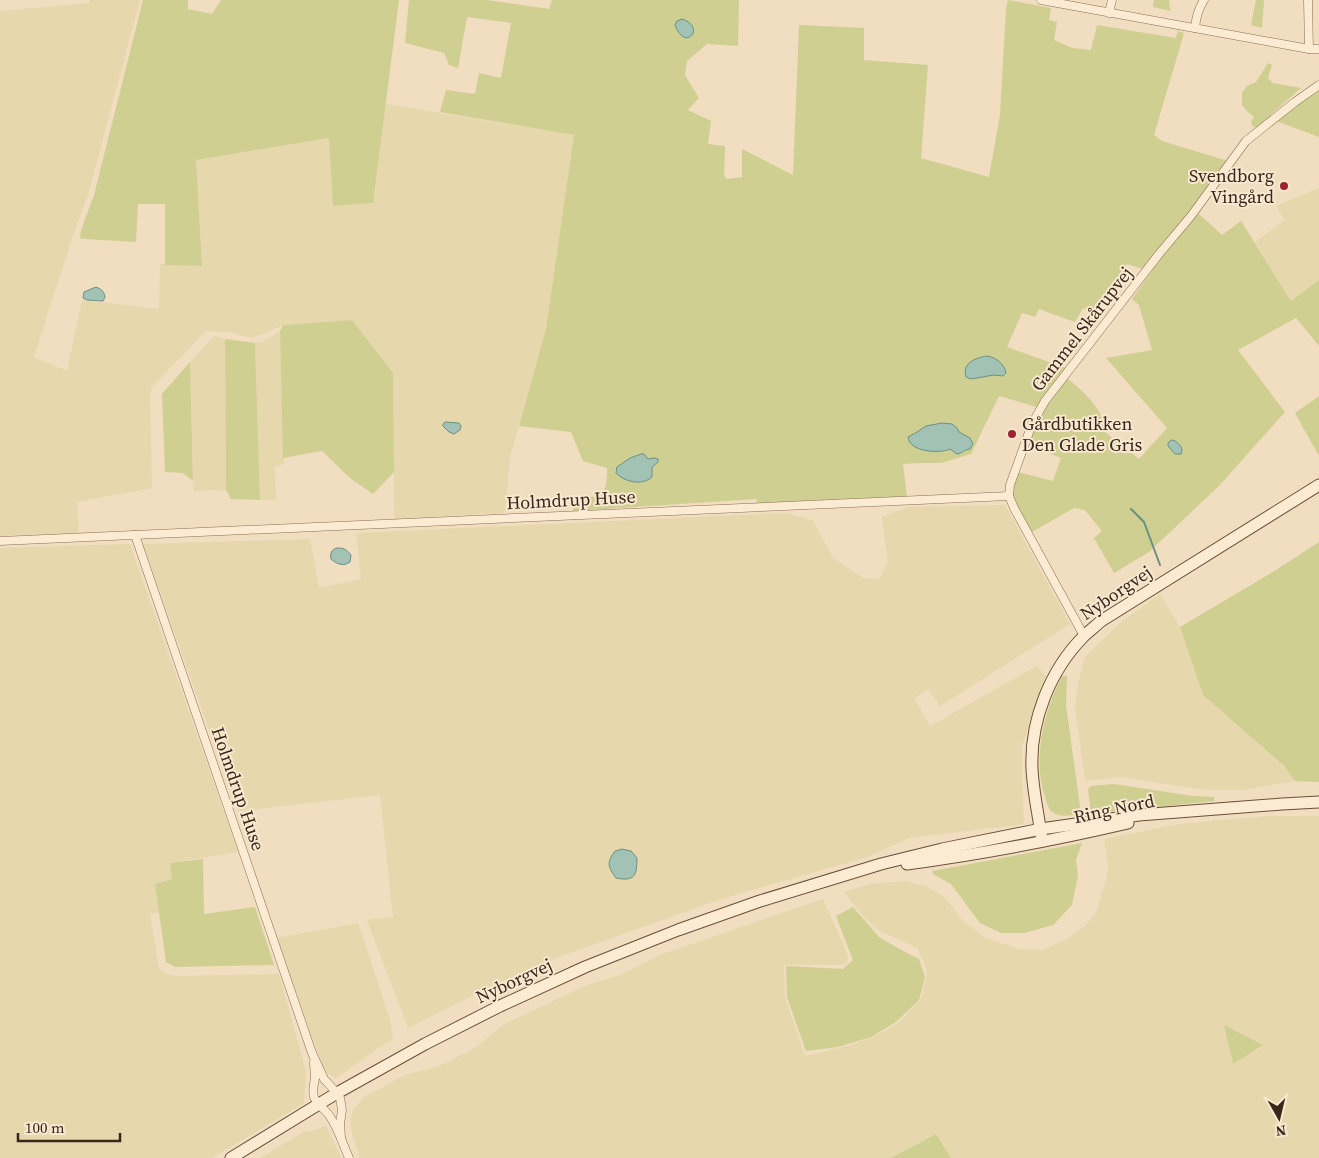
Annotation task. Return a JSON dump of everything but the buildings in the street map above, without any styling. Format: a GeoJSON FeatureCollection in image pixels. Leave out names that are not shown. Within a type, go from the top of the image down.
{"type":"FeatureCollection","features":[{"type":"Feature","properties":{"kind":"main road","name":"Nyborgvej"},"geometry":{"type":"LineString","coordinates":[[231,1158],[336,1093],[425,1044],[500,1006],[585,967],[678,930],[760,901],[831,879],[907,864],[953,858],[1042,835],[1032,767],[1036,726],[1041,706],[1058,669],[1084,636],[1120,608],[1319,485]]}},
{"type":"Feature","properties":{"kind":"main road","name":"Ring Nord"},"geometry":{"type":"LineString","coordinates":[[1042,835],[1139,815],[1319,802]]}},
{"type":"Feature","properties":{"kind":"street"},"geometry":{"type":"LineString","coordinates":[[1041,0],[1309,49],[1319,49]]}},
{"type":"Feature","properties":{"kind":"street"},"geometry":{"type":"LineString","coordinates":[[1110,13],[1112,0]]}},
{"type":"Feature","properties":{"kind":"street"},"geometry":{"type":"LineString","coordinates":[[1195,28],[1199,6],[1204,0]]}},
{"type":"Feature","properties":{"kind":"street"},"geometry":{"type":"LineString","coordinates":[[1308,0],[1309,49]]}},
{"type":"Feature","properties":{"kind":"street","name":"Gammel Skårupvej"},"geometry":{"type":"LineString","coordinates":[[1009,496],[1010,485],[1032,424],[1045,401],[1159,254],[1191,216],[1246,141],[1319,85]]}},
{"type":"Feature","properties":{"kind":"street"},"geometry":{"type":"LineString","coordinates":[[1009,496],[1084,636]]}},
{"type":"Feature","properties":{"kind":"street","name":"Holmdrup Huse"},"geometry":{"type":"LineString","coordinates":[[0,541],[1009,496]]}},
{"type":"Feature","properties":{"kind":"street","name":"Holmdrup Huse"},"geometry":{"type":"LineString","coordinates":[[134,535],[312,1053],[324,1079],[336,1093]]}},
{"type":"Feature","properties":{"kind":"street","name":"Holmdrup Huse"},"geometry":{"type":"LineString","coordinates":[[312,1053],[315,1076],[312,1090],[318,1104]]}},
{"type":"Feature","properties":{"kind":"street"},"geometry":{"type":"LineString","coordinates":[[336,1093],[340,1098],[342,1110],[341,1138]]}},
{"type":"Feature","properties":{"kind":"street"},"geometry":{"type":"LineString","coordinates":[[318,1104],[330,1116],[349,1158]]}},
{"type":"Feature","properties":{"kind":"shaded area"},"geometry":{"type":"Polygon","coordinates":[[[90,0],[140,0],[88,195],[72,238],[34,357],[67,371],[82,300],[159,309],[160,264],[202,266],[196,160],[329,138],[334,206],[373,203],[385,104],[574,135],[546,329],[510,457],[505,513],[394,519],[393,373],[352,320],[283,325],[251,338],[230,332],[206,331],[152,387],[150,394],[152,488],[77,502],[79,533],[0,536],[0,11],[89,3],[90,0]]]}},
{"type":"Feature","properties":{"kind":"shaded area"},"geometry":{"type":"Polygon","coordinates":[[[682,19],[693,27],[692,36],[688,38],[679,33],[675,25],[677,21],[682,19]]]}},
{"type":"Feature","properties":{"kind":"shaded area"},"geometry":{"type":"Polygon","coordinates":[[[1319,188],[1319,280],[1291,301],[1255,242],[1285,220],[1276,206],[1319,188]]]}},
{"type":"Feature","properties":{"kind":"shaded area"},"geometry":{"type":"Polygon","coordinates":[[[96,287],[103,292],[105,297],[103,301],[83,298],[84,292],[96,287]]]}},
{"type":"Feature","properties":{"kind":"shaded area"},"geometry":{"type":"Polygon","coordinates":[[[280,331],[284,464],[275,466],[276,500],[260,500],[255,343],[262,342],[280,331]]]}},
{"type":"Feature","properties":{"kind":"shaded area"},"geometry":{"type":"Polygon","coordinates":[[[214,336],[225,339],[226,490],[194,491],[190,362],[214,336]]]}},
{"type":"Feature","properties":{"kind":"shaded area"},"geometry":{"type":"Polygon","coordinates":[[[987,356],[999,362],[1004,367],[1006,373],[1003,376],[994,375],[971,379],[966,377],[966,368],[971,362],[987,356]]]}},
{"type":"Feature","properties":{"kind":"shaded area"},"geometry":{"type":"Polygon","coordinates":[[[445,422],[459,423],[461,426],[460,430],[454,434],[449,432],[443,426],[445,422]]]}},
{"type":"Feature","properties":{"kind":"shaded area"},"geometry":{"type":"Polygon","coordinates":[[[942,423],[952,424],[959,432],[970,438],[973,444],[970,449],[957,454],[950,449],[945,451],[926,451],[919,449],[910,442],[908,437],[926,426],[942,423]]]}},
{"type":"Feature","properties":{"kind":"shaded area"},"geometry":{"type":"Polygon","coordinates":[[[1171,440],[1179,445],[1182,450],[1181,454],[1175,454],[1168,446],[1171,440]]]}},
{"type":"Feature","properties":{"kind":"shaded area"},"geometry":{"type":"Polygon","coordinates":[[[644,454],[648,459],[658,459],[658,462],[652,467],[652,477],[648,480],[634,482],[624,479],[616,473],[617,467],[630,458],[644,454]]]}},
{"type":"Feature","properties":{"kind":"shaded area"},"geometry":{"type":"Polygon","coordinates":[[[1005,505],[1070,624],[940,706],[928,689],[914,698],[930,726],[1037,666],[1046,676],[1022,746],[1024,824],[909,838],[867,857],[721,899],[556,958],[498,983],[408,1028],[367,920],[393,917],[380,795],[238,811],[143,544],[310,539],[319,588],[361,579],[356,533],[786,513],[813,520],[833,558],[863,578],[880,579],[888,561],[882,517],[908,507],[1005,505]]]}},
{"type":"Feature","properties":{"kind":"shaded area"},"geometry":{"type":"Polygon","coordinates":[[[130,544],[238,852],[171,863],[172,879],[155,884],[159,912],[150,914],[159,969],[169,975],[177,976],[279,974],[306,1072],[304,1103],[212,1158],[0,1158],[0,548],[130,544]]]}},
{"type":"Feature","properties":{"kind":"shaded area"},"geometry":{"type":"Polygon","coordinates":[[[337,548],[345,549],[351,555],[350,562],[340,564],[331,559],[331,552],[337,548]]]}},
{"type":"Feature","properties":{"kind":"shaded area"},"geometry":{"type":"Polygon","coordinates":[[[1160,594],[1180,627],[1203,695],[1284,767],[1295,781],[1244,790],[1206,790],[1122,777],[1085,781],[1075,706],[1078,683],[1085,657],[1119,624],[1160,594]]]}},
{"type":"Feature","properties":{"kind":"shaded area"},"geometry":{"type":"Polygon","coordinates":[[[1267,816],[1319,816],[1319,1158],[951,1158],[936,1134],[891,1158],[360,1158],[350,1122],[353,1110],[364,1097],[405,1075],[442,1065],[475,1048],[503,1025],[587,985],[620,975],[660,955],[823,899],[848,957],[847,963],[839,965],[784,966],[785,997],[805,1056],[851,1045],[875,1036],[899,1022],[921,999],[927,975],[925,965],[917,948],[880,931],[864,917],[844,892],[870,884],[904,881],[926,886],[945,898],[963,921],[984,937],[1019,949],[1041,950],[1067,939],[1087,924],[1096,912],[1107,877],[1108,864],[1104,839],[1179,824],[1267,816]]]}},
{"type":"Feature","properties":{"kind":"shaded area"},"geometry":{"type":"Polygon","coordinates":[[[622,849],[631,851],[637,858],[634,876],[627,879],[616,878],[609,865],[615,851],[622,849]]]}},
{"type":"Feature","properties":{"kind":"shaded area"},"geometry":{"type":"Polygon","coordinates":[[[358,923],[390,1020],[393,1038],[336,1078],[325,1072],[276,938],[358,923]]]}},
{"type":"Feature","properties":{"kind":"shaded area"},"geometry":{"type":"Polygon","coordinates":[[[326,1126],[341,1158],[260,1158],[304,1132],[326,1126]]]}},
{"type":"Feature","properties":{"kind":"green space"},"geometry":{"type":"Polygon","coordinates":[[[143,0],[188,0],[188,9],[212,14],[221,0],[399,0],[373,203],[333,206],[329,138],[196,160],[202,266],[165,265],[165,204],[138,204],[136,242],[80,238],[81,230],[94,195],[143,0]]]}},
{"type":"Feature","properties":{"kind":"green space"},"geometry":{"type":"Polygon","coordinates":[[[409,0],[487,0],[549,9],[552,0],[739,0],[738,46],[707,44],[687,61],[685,75],[699,98],[688,110],[711,121],[708,144],[725,146],[724,175],[727,179],[742,177],[742,149],[793,175],[799,25],[864,28],[864,60],[928,65],[921,158],[989,177],[1000,115],[1008,0],[1051,8],[1049,20],[1057,22],[1054,40],[1072,48],[1091,50],[1097,25],[1176,38],[1178,31],[1184,33],[1154,135],[1162,141],[1228,161],[1193,208],[1162,243],[1143,269],[1127,264],[1092,312],[1083,308],[1075,322],[1039,309],[1035,317],[1022,313],[1007,347],[1066,368],[1037,407],[999,396],[971,454],[941,463],[903,464],[907,497],[756,505],[757,499],[573,511],[574,496],[600,497],[607,479],[607,468],[583,461],[571,432],[519,426],[546,329],[574,135],[440,112],[446,90],[475,94],[479,73],[501,78],[511,23],[467,17],[458,68],[449,65],[444,53],[405,43],[409,0]]]}},
{"type":"Feature","properties":{"kind":"green space"},"geometry":{"type":"Polygon","coordinates":[[[1154,0],[1169,0],[1170,11],[1153,7],[1154,0]]]}},
{"type":"Feature","properties":{"kind":"green space"},"geometry":{"type":"Polygon","coordinates":[[[1256,0],[1264,0],[1262,28],[1251,25],[1256,0]]]}},
{"type":"Feature","properties":{"kind":"green space"},"geometry":{"type":"Polygon","coordinates":[[[1268,63],[1272,65],[1268,78],[1273,83],[1301,88],[1257,127],[1253,127],[1251,122],[1254,117],[1242,105],[1242,93],[1247,86],[1256,82],[1268,63]]]}},
{"type":"Feature","properties":{"kind":"green space"},"geometry":{"type":"Polygon","coordinates":[[[1319,90],[1319,137],[1276,121],[1319,90]]]}},
{"type":"Feature","properties":{"kind":"green space"},"geometry":{"type":"Polygon","coordinates":[[[1198,213],[1222,235],[1241,221],[1291,301],[1319,280],[1319,346],[1296,318],[1238,350],[1285,412],[1219,486],[1149,552],[1114,573],[1094,538],[1102,531],[1085,510],[1074,508],[1032,532],[1012,499],[1012,488],[1018,472],[1053,481],[1061,458],[1029,445],[1039,418],[1067,378],[1097,408],[1104,424],[1105,432],[1139,459],[1167,428],[1106,358],[1152,350],[1139,305],[1132,299],[1167,249],[1198,213]]]}},
{"type":"Feature","properties":{"kind":"green space"},"geometry":{"type":"Polygon","coordinates":[[[352,320],[393,373],[394,472],[373,494],[350,478],[322,451],[283,458],[280,331],[283,325],[352,320]]]}},
{"type":"Feature","properties":{"kind":"green space"},"geometry":{"type":"Polygon","coordinates":[[[225,339],[255,343],[260,500],[231,499],[226,490],[225,339]]]}},
{"type":"Feature","properties":{"kind":"green space"},"geometry":{"type":"Polygon","coordinates":[[[190,362],[193,481],[183,473],[165,472],[162,394],[190,362]]]}},
{"type":"Feature","properties":{"kind":"green space"},"geometry":{"type":"Polygon","coordinates":[[[1319,396],[1319,456],[1295,413],[1319,396]]]}},
{"type":"Feature","properties":{"kind":"green space"},"geometry":{"type":"Polygon","coordinates":[[[1319,542],[1319,782],[1295,781],[1284,766],[1203,695],[1180,627],[1319,542]]]}},
{"type":"Feature","properties":{"kind":"green space"},"geometry":{"type":"Polygon","coordinates":[[[1062,676],[1067,676],[1066,705],[1081,814],[1067,816],[1057,815],[1049,808],[1041,782],[1040,767],[1040,751],[1045,719],[1062,676]]]}},
{"type":"Feature","properties":{"kind":"green space"},"geometry":{"type":"Polygon","coordinates":[[[1114,784],[1193,796],[1214,797],[1214,801],[1091,814],[1088,789],[1091,786],[1114,784]]]}},
{"type":"Feature","properties":{"kind":"green space"},"geometry":{"type":"Polygon","coordinates":[[[1082,843],[1076,860],[1078,875],[1072,905],[1053,925],[1024,933],[1001,933],[980,923],[951,884],[933,874],[932,871],[1082,843]]]}},
{"type":"Feature","properties":{"kind":"green space"},"geometry":{"type":"Polygon","coordinates":[[[203,859],[204,914],[255,907],[274,965],[175,967],[166,962],[155,884],[172,879],[170,863],[203,859]]]}},
{"type":"Feature","properties":{"kind":"green space"},"geometry":{"type":"Polygon","coordinates":[[[853,907],[879,937],[919,959],[925,977],[919,1000],[896,1022],[871,1037],[838,1047],[806,1051],[787,997],[786,966],[843,969],[853,960],[836,916],[853,907]]]}},
{"type":"Feature","properties":{"kind":"green space"},"geometry":{"type":"Polygon","coordinates":[[[1224,1025],[1263,1045],[1233,1064],[1224,1025]]]}},
{"type":"Feature","properties":{"kind":"green space"},"geometry":{"type":"Polygon","coordinates":[[[936,1134],[951,1158],[891,1158],[936,1134]]]}},
{"type":"Feature","properties":{"kind":"waterway"},"geometry":{"type":"LineString","coordinates":[[1131,509],[1144,522],[1160,565]]}},
{"type":"Feature","properties":{"kind":"place","name":"Svendborg Vingård"},"geometry":{"type":"Point","coordinates":[1284,186]}},
{"type":"Feature","properties":{"kind":"place","name":"Gårdbutikken Den Glade Gris"},"geometry":{"type":"Point","coordinates":[1012,434]}}]}
